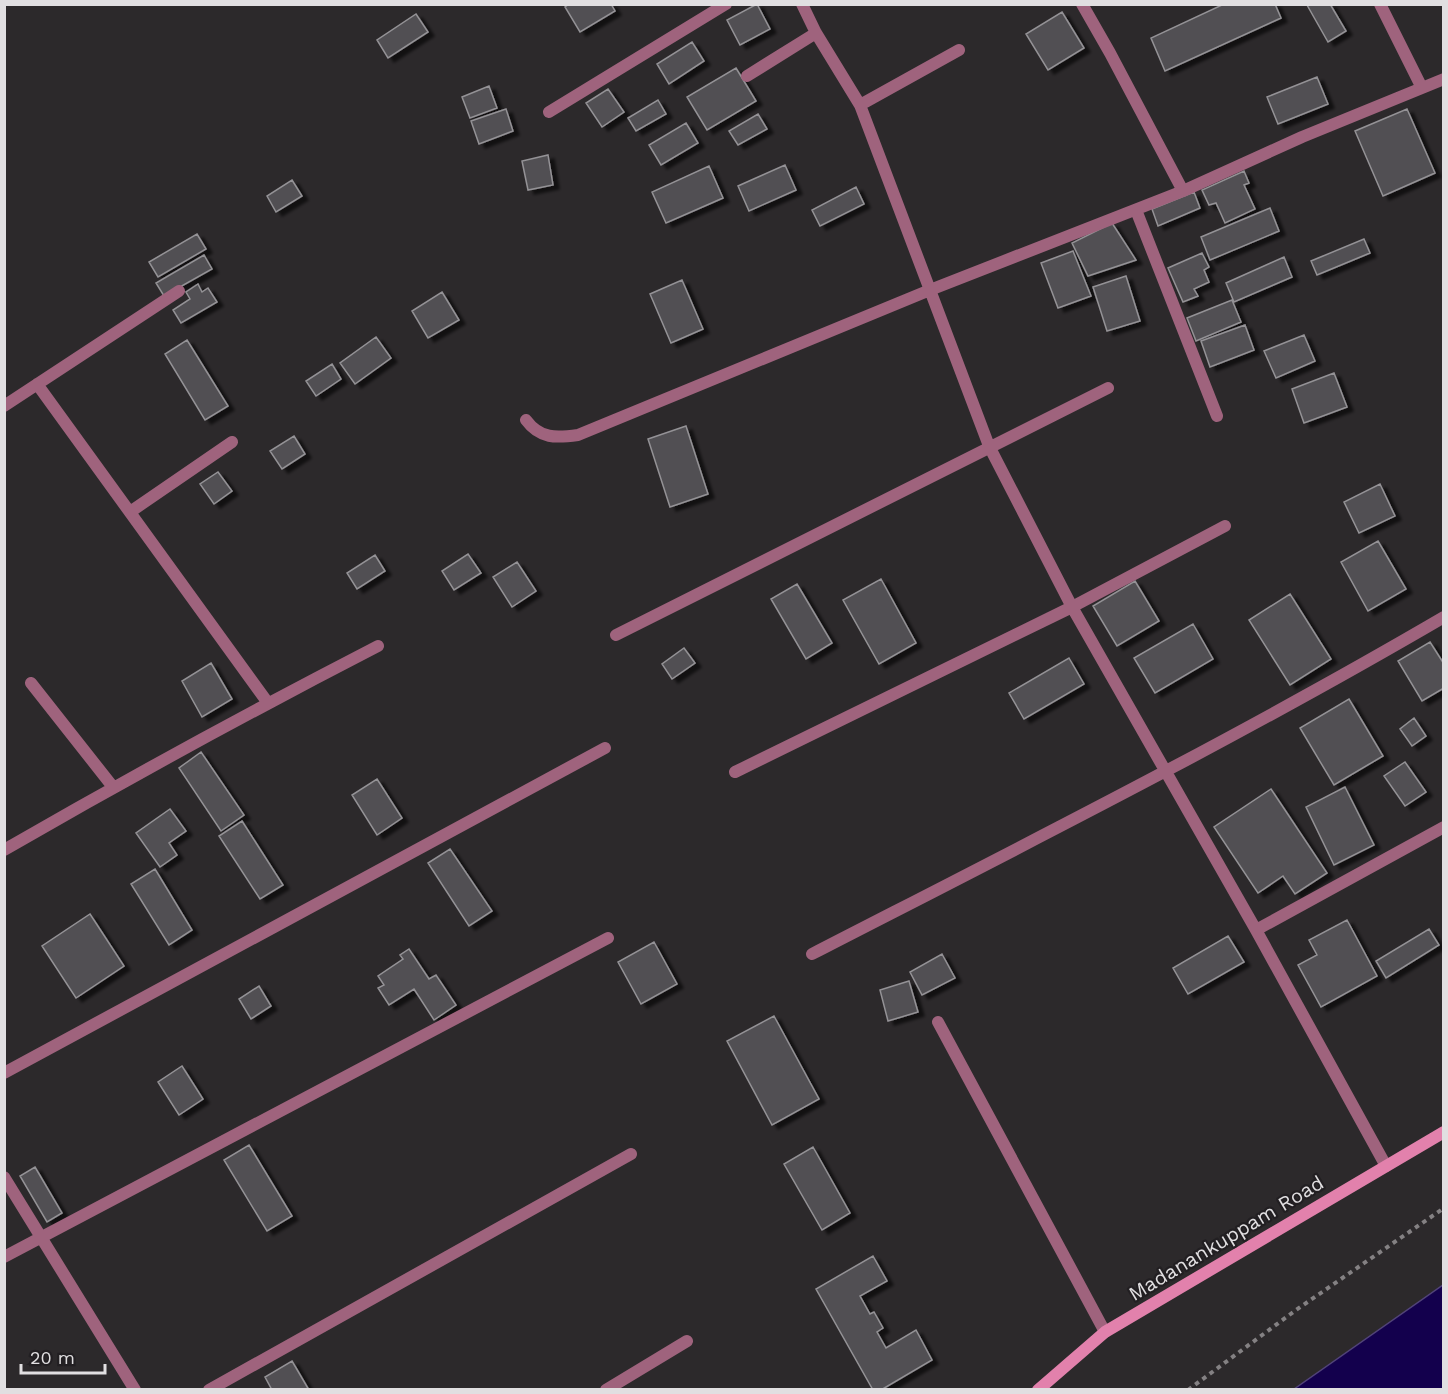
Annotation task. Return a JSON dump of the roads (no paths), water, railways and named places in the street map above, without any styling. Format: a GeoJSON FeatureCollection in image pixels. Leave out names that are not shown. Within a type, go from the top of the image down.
{"type":"FeatureCollection","features":[{"type":"Feature","properties":{"kind":"main road","name":"Madanankuppam Road"},"geometry":{"type":"LineString","coordinates":[[1038,1389],[1105,1332],[1443,1132]]}},
{"type":"Feature","properties":{"kind":"street"},"geometry":{"type":"LineString","coordinates":[[549,112],[726,4]]}},
{"type":"Feature","properties":{"kind":"street"},"geometry":{"type":"LineString","coordinates":[[802,4],[816,33],[860,105],[989,446],[1072,607],[1256,930],[1386,1166]]}},
{"type":"Feature","properties":{"kind":"street"},"geometry":{"type":"LineString","coordinates":[[1082,4],[1183,190]]}},
{"type":"Feature","properties":{"kind":"street"},"geometry":{"type":"LineString","coordinates":[[1380,4],[1422,88]]}},
{"type":"Feature","properties":{"kind":"street"},"geometry":{"type":"LineString","coordinates":[[747,76],[816,33]]}},
{"type":"Feature","properties":{"kind":"street"},"geometry":{"type":"LineString","coordinates":[[860,105],[959,50]]}},
{"type":"Feature","properties":{"kind":"street"},"geometry":{"type":"LineString","coordinates":[[526,420],[534,431],[544,435],[560,437],[578,435],[930,290],[1136,210],[1302,137],[1443,79]]}},
{"type":"Feature","properties":{"kind":"street"},"geometry":{"type":"LineString","coordinates":[[1136,210],[1217,416]]}},
{"type":"Feature","properties":{"kind":"street"},"geometry":{"type":"LineString","coordinates":[[4,406],[179,291]]}},
{"type":"Feature","properties":{"kind":"street"},"geometry":{"type":"LineString","coordinates":[[37,384],[268,703]]}},
{"type":"Feature","properties":{"kind":"street"},"geometry":{"type":"LineString","coordinates":[[616,636],[1108,388]]}},
{"type":"Feature","properties":{"kind":"street"},"geometry":{"type":"LineString","coordinates":[[130,512],[232,442]]}},
{"type":"Feature","properties":{"kind":"street"},"geometry":{"type":"LineString","coordinates":[[735,772],[1072,607],[1225,526]]}},
{"type":"Feature","properties":{"kind":"street"},"geometry":{"type":"LineString","coordinates":[[812,954],[1165,773],[1355,669],[1443,617]]}},
{"type":"Feature","properties":{"kind":"street"},"geometry":{"type":"LineString","coordinates":[[4,850],[113,787],[378,646]]}},
{"type":"Feature","properties":{"kind":"street"},"geometry":{"type":"LineString","coordinates":[[31,683],[113,787]]}},
{"type":"Feature","properties":{"kind":"street"},"geometry":{"type":"LineString","coordinates":[[4,1073],[605,748]]}},
{"type":"Feature","properties":{"kind":"street"},"geometry":{"type":"LineString","coordinates":[[1256,930],[1443,827]]}},
{"type":"Feature","properties":{"kind":"street"},"geometry":{"type":"LineString","coordinates":[[4,1257],[608,938]]}},
{"type":"Feature","properties":{"kind":"street"},"geometry":{"type":"LineString","coordinates":[[938,1022],[1105,1332]]}},
{"type":"Feature","properties":{"kind":"street"},"geometry":{"type":"LineString","coordinates":[[209,1389],[631,1154]]}},
{"type":"Feature","properties":{"kind":"street"},"geometry":{"type":"LineString","coordinates":[[4,1177],[135,1389]]}},
{"type":"Feature","properties":{"kind":"street"},"geometry":{"type":"LineString","coordinates":[[606,1389],[687,1341]]}}]}
